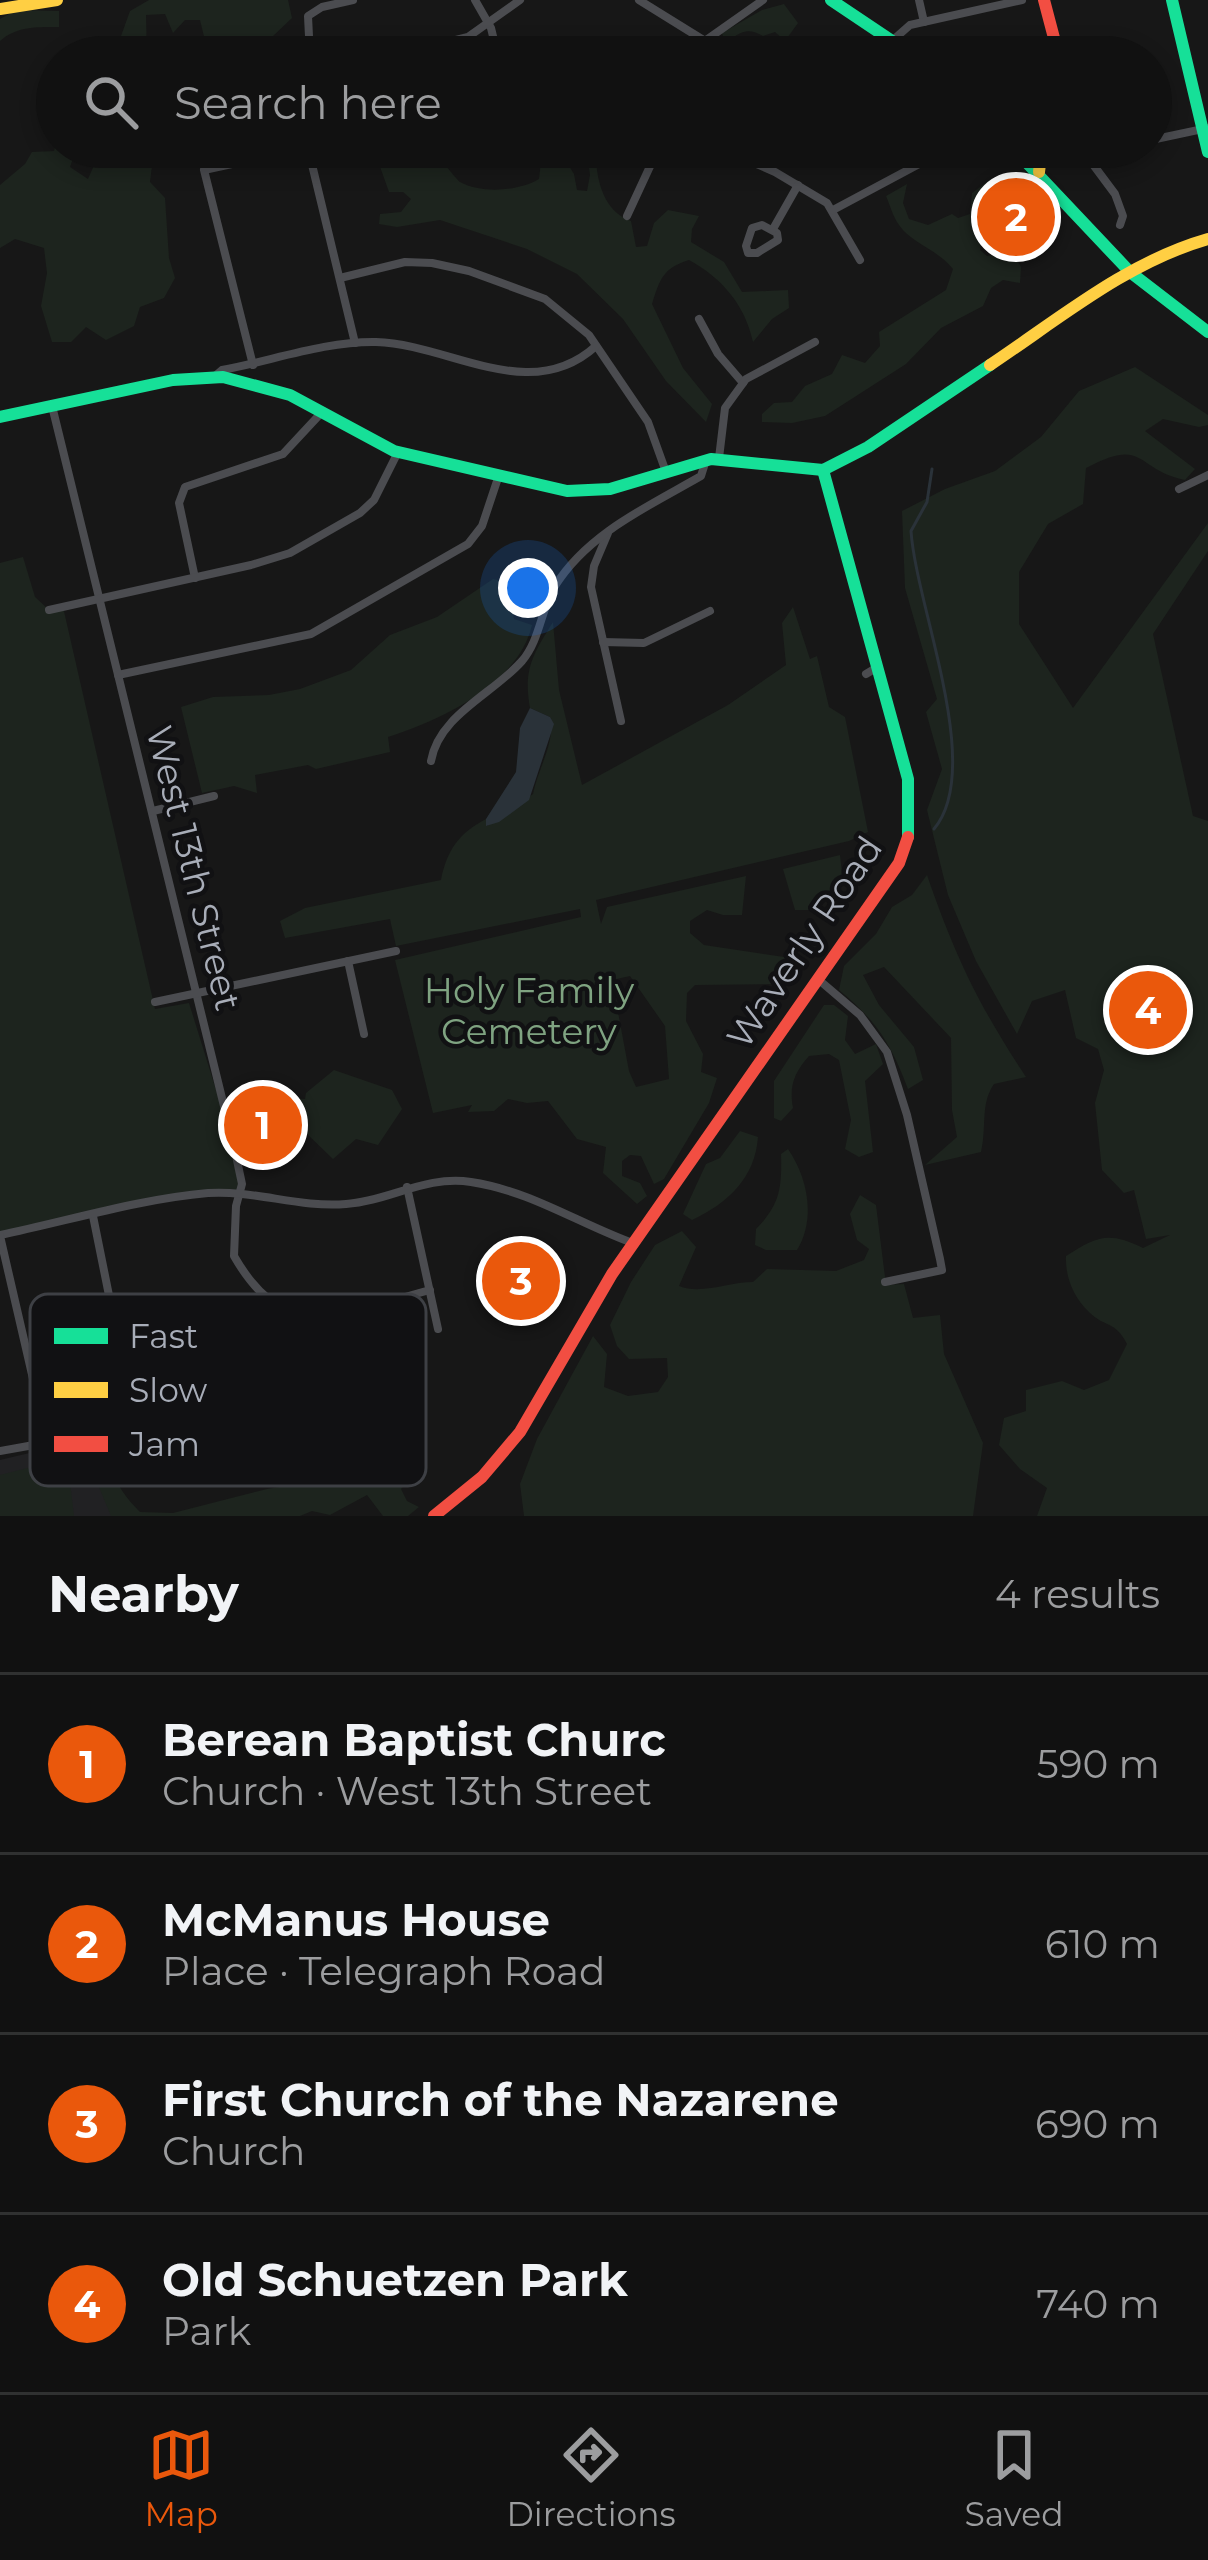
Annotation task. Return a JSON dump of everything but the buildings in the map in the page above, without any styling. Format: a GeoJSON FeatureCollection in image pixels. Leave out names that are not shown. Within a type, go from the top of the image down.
{"type":"FeatureCollection","features":[{"type":"Feature","properties":{"kind":"street"},"geometry":{"type":"LineString","coordinates":[[0,9],[58,0]]}},
{"type":"Feature","properties":{"kind":"street"},"geometry":{"type":"LineString","coordinates":[[309,36],[308,16],[322,7],[352,0]]}},
{"type":"Feature","properties":{"kind":"street"},"geometry":{"type":"LineString","coordinates":[[475,0],[492,36]]}},
{"type":"Feature","properties":{"kind":"street"},"geometry":{"type":"LineString","coordinates":[[464,36],[520,0]]}},
{"type":"Feature","properties":{"kind":"street"},"geometry":{"type":"LineString","coordinates":[[639,0],[651,3],[698,36]]}},
{"type":"Feature","properties":{"kind":"street"},"geometry":{"type":"LineString","coordinates":[[712,36],[763,0]]}},
{"type":"Feature","properties":{"kind":"street"},"geometry":{"type":"LineString","coordinates":[[831,0],[887,36]]}},
{"type":"Feature","properties":{"kind":"street"},"geometry":{"type":"LineString","coordinates":[[919,0],[924,22]]}},
{"type":"Feature","properties":{"kind":"street"},"geometry":{"type":"LineString","coordinates":[[896,36],[902,29],[924,22],[1022,0]]}},
{"type":"Feature","properties":{"kind":"street"},"geometry":{"type":"LineString","coordinates":[[1044,0],[1053,36]]}},
{"type":"Feature","properties":{"kind":"street"},"geometry":{"type":"LineString","coordinates":[[1172,0],[1208,152]]}},
{"type":"Feature","properties":{"kind":"street"},"geometry":{"type":"LineString","coordinates":[[1172,136],[1205,129]]}},
{"type":"Feature","properties":{"kind":"street"},"geometry":{"type":"LineString","coordinates":[[213,168],[204,170],[253,365]]}},
{"type":"Feature","properties":{"kind":"street"},"geometry":{"type":"LineString","coordinates":[[315,168],[355,343]]}},
{"type":"Feature","properties":{"kind":"street"},"geometry":{"type":"LineString","coordinates":[[627,216],[649,168]]}},
{"type":"Feature","properties":{"kind":"street"},"geometry":{"type":"LineString","coordinates":[[763,168],[798,184],[833,210],[860,260]]}},
{"type":"Feature","properties":{"kind":"street"},"geometry":{"type":"LineString","coordinates":[[833,210],[912,168]]}},
{"type":"Feature","properties":{"kind":"street"},"geometry":{"type":"LineString","coordinates":[[1032,168],[1130,272],[1208,332]]}},
{"type":"Feature","properties":{"kind":"street"},"geometry":{"type":"LineString","coordinates":[[1038,168],[1042,178]]}},
{"type":"Feature","properties":{"kind":"street"},"geometry":{"type":"LineString","coordinates":[[1095,168],[1115,194],[1123,216],[1120,225]]}},
{"type":"Feature","properties":{"kind":"street"},"geometry":{"type":"LineString","coordinates":[[773,229],[798,184]]}},
{"type":"Feature","properties":{"kind":"street"},"geometry":{"type":"LineString","coordinates":[[758,224],[773,229],[776,243],[748,253],[752,228],[758,224]]}},
{"type":"Feature","properties":{"kind":"street"},"geometry":{"type":"LineString","coordinates":[[0,417],[173,380],[215,376],[267,386],[398,452],[567,491],[610,489],[712,459],[823,470],[868,447],[1130,272],[1169,250],[1208,239]]}},
{"type":"Feature","properties":{"kind":"street"},"geometry":{"type":"LineString","coordinates":[[340,278],[405,262],[469,271],[560,308],[596,346],[648,422],[666,472]]}},
{"type":"Feature","properties":{"kind":"street"},"geometry":{"type":"LineString","coordinates":[[699,320],[718,354],[743,383]]}},
{"type":"Feature","properties":{"kind":"street"},"geometry":{"type":"LineString","coordinates":[[431,761],[442,731],[524,658],[543,609],[566,569],[608,532],[701,476],[712,459],[725,408],[743,383],[815,342]]}},
{"type":"Feature","properties":{"kind":"street"},"geometry":{"type":"LineString","coordinates":[[215,376],[222,370],[355,343],[400,344],[521,373],[573,362],[596,346]]}},
{"type":"Feature","properties":{"kind":"street","name":"West 13th Street"},"geometry":{"type":"LineString","coordinates":[[52,406],[236,1151],[242,1184],[234,1256],[263,1294]]}},
{"type":"Feature","properties":{"kind":"street"},"geometry":{"type":"LineString","coordinates":[[195,578],[179,503],[185,487],[283,454],[323,411]]}},
{"type":"Feature","properties":{"kind":"street"},"geometry":{"type":"LineString","coordinates":[[49,610],[290,553],[374,500],[398,452]]}},
{"type":"Feature","properties":{"kind":"street","name":"Waverly Road"},"geometry":{"type":"LineString","coordinates":[[434,1516],[482,1477],[511,1444],[583,1319],[819,980],[898,863],[908,839],[908,779],[871,671],[823,470]]}},
{"type":"Feature","properties":{"kind":"street"},"geometry":{"type":"LineString","coordinates":[[1179,489],[1208,475]]}},
{"type":"Feature","properties":{"kind":"street"},"geometry":{"type":"LineString","coordinates":[[118,675],[310,634],[468,544],[482,526],[498,478]]}},
{"type":"Feature","properties":{"kind":"street"},"geometry":{"type":"LineString","coordinates":[[608,532],[591,587],[621,721]]}},
{"type":"Feature","properties":{"kind":"street"},"geometry":{"type":"LineString","coordinates":[[603,642],[644,644],[710,611]]}},
{"type":"Feature","properties":{"kind":"street"},"geometry":{"type":"LineString","coordinates":[[153,811],[214,796]]}},
{"type":"Feature","properties":{"kind":"street"},"geometry":{"type":"LineString","coordinates":[[155,1002],[396,952]]}},
{"type":"Feature","properties":{"kind":"street"},"geometry":{"type":"LineString","coordinates":[[348,962],[364,1034]]}},
{"type":"Feature","properties":{"kind":"street"},"geometry":{"type":"LineString","coordinates":[[819,980],[860,1016],[887,1052],[907,1115],[942,1270],[885,1282]]}},
{"type":"Feature","properties":{"kind":"street"},"geometry":{"type":"LineString","coordinates":[[30,1366],[0,1235],[206,1193],[319,1206],[352,1204],[430,1181],[476,1183],[541,1202],[635,1244]]}},
{"type":"Feature","properties":{"kind":"street"},"geometry":{"type":"LineString","coordinates":[[407,1187],[438,1329]]}},
{"type":"Feature","properties":{"kind":"street"},"geometry":{"type":"LineString","coordinates":[[93,1216],[109,1294]]}},
{"type":"Feature","properties":{"kind":"street","name":"West 13th Street"},"geometry":{"type":"LineString","coordinates":[[414,1294],[430,1290]]}},
{"type":"Feature","properties":{"kind":"street"},"geometry":{"type":"LineString","coordinates":[[0,1451],[30,1446]]}},
{"type":"Feature","properties":{"kind":"shaded area"},"geometry":{"type":"Polygon","coordinates":[[[530,708],[550,717],[554,724],[529,800],[486,826],[516,772],[520,728],[530,708]]]}},
{"type":"Feature","properties":{"kind":"shaded area"},"geometry":{"type":"Polygon","coordinates":[[[30,1453],[30,1486],[108,1486],[115,1516],[0,1516],[0,1460],[30,1453]]]}},
{"type":"Feature","properties":{"kind":"green space"},"geometry":{"type":"Polygon","coordinates":[[[149,0],[288,0],[292,18],[273,36],[204,36],[200,20],[185,20],[173,33],[165,14],[146,15],[146,36],[121,36],[130,11],[149,0]]]}},
{"type":"Feature","properties":{"kind":"green space"},"geometry":{"type":"Polygon","coordinates":[[[784,4],[798,23],[789,36],[747,31],[723,36],[722,33],[762,10],[784,4]]]}},
{"type":"Feature","properties":{"kind":"green space"},"geometry":{"type":"Polygon","coordinates":[[[16,10],[59,11],[59,27],[20,30],[0,41],[0,19],[16,10]]]}},
{"type":"Feature","properties":{"kind":"green space"},"geometry":{"type":"Polygon","coordinates":[[[36,152],[36,168],[72,168],[88,179],[93,168],[152,168],[150,182],[165,198],[175,278],[164,298],[140,307],[134,326],[106,340],[86,327],[71,342],[52,342],[41,306],[47,273],[44,248],[15,239],[0,248],[0,185],[36,152]]]}},
{"type":"Feature","properties":{"kind":"green space"},"geometry":{"type":"Polygon","coordinates":[[[380,168],[448,168],[469,186],[500,190],[539,179],[540,168],[570,168],[577,190],[587,191],[589,168],[597,168],[607,201],[631,221],[636,247],[647,246],[654,223],[668,210],[699,216],[691,242],[724,262],[742,292],[788,290],[789,308],[772,319],[753,342],[738,305],[712,275],[689,260],[664,276],[652,304],[683,368],[712,404],[706,422],[666,381],[623,319],[577,274],[527,249],[440,220],[397,227],[379,224],[380,214],[401,212],[411,199],[403,192],[389,192],[380,168]]]}},
{"type":"Feature","properties":{"kind":"green space"},"geometry":{"type":"Polygon","coordinates":[[[992,178],[1005,201],[985,221],[980,250],[987,256],[1012,251],[1021,267],[1020,283],[1003,280],[991,288],[983,306],[941,328],[906,364],[825,416],[792,423],[762,422],[762,414],[774,403],[792,402],[805,386],[832,374],[842,355],[865,363],[880,346],[879,332],[946,290],[953,269],[904,231],[886,196],[907,184],[903,203],[909,219],[928,225],[952,214],[958,218],[970,214],[972,193],[992,178]]]}},
{"type":"Feature","properties":{"kind":"green space"},"geometry":{"type":"Polygon","coordinates":[[[1135,367],[1208,415],[1208,425],[1163,419],[1145,431],[1195,469],[1185,480],[1130,455],[1086,468],[1083,504],[1048,524],[1019,572],[1019,624],[1073,708],[1208,523],[1208,551],[1153,634],[1193,816],[1208,821],[1208,1516],[1037,1516],[1047,1488],[1020,1469],[999,1445],[1004,1418],[1026,1411],[1026,1390],[1062,1381],[1084,1390],[1109,1380],[1127,1344],[1079,1300],[1069,1279],[1066,1256],[1103,1238],[1143,1248],[1170,1235],[1146,1239],[1134,1190],[1124,1193],[1102,1170],[1095,1103],[1104,1070],[1098,1049],[1076,1038],[1065,990],[1032,1001],[1017,1034],[976,961],[948,895],[927,810],[942,769],[926,712],[937,699],[905,588],[902,511],[995,471],[1041,437],[1079,391],[1135,367]]]}},
{"type":"Feature","properties":{"kind":"green space"},"geometry":{"type":"Polygon","coordinates":[[[23,557],[35,597],[49,610],[63,607],[155,1009],[189,1003],[235,1151],[239,1194],[206,1193],[0,1235],[0,563],[23,557]]]}},
{"type":"Feature","properties":{"kind":"green space"},"geometry":{"type":"Polygon","coordinates":[[[493,579],[507,582],[514,619],[532,625],[512,665],[475,696],[388,737],[390,752],[316,769],[308,765],[255,775],[257,793],[234,786],[202,793],[181,707],[213,697],[300,689],[351,670],[390,635],[437,617],[493,579]]]}},
{"type":"Feature","properties":{"kind":"green space","name":"Holy Family Cemetery"},"geometry":{"type":"Polygon","coordinates":[[[793,607],[810,659],[817,656],[829,707],[845,717],[868,832],[849,841],[596,900],[601,924],[607,907],[746,876],[742,915],[707,910],[690,921],[690,933],[704,945],[791,958],[794,972],[783,984],[695,985],[687,993],[686,1021],[703,1054],[701,1072],[717,1078],[709,1103],[664,1179],[654,1184],[641,1156],[630,1155],[622,1161],[622,1176],[640,1183],[647,1196],[637,1204],[603,1173],[606,1147],[577,1139],[548,1101],[508,1099],[494,1111],[468,1112],[472,1105],[433,1113],[395,960],[581,917],[580,909],[396,946],[390,919],[285,938],[280,921],[305,908],[441,880],[451,851],[468,830],[486,819],[487,826],[533,794],[551,726],[550,717],[530,708],[529,673],[553,622],[559,690],[582,785],[728,705],[786,665],[782,623],[793,607]],[[630,976],[612,980],[636,1087],[669,1079],[665,1026],[630,976]]]}},
{"type":"Feature","properties":{"kind":"green space"},"geometry":{"type":"Polygon","coordinates":[[[840,855],[843,882],[814,910],[795,910],[783,869],[840,855]]]}},
{"type":"Feature","properties":{"kind":"green space"},"geometry":{"type":"Polygon","coordinates":[[[927,875],[969,980],[1026,1077],[994,1084],[985,1108],[981,1152],[925,1165],[957,1137],[951,1038],[884,967],[863,975],[879,1005],[914,1047],[923,1080],[908,1089],[881,1034],[839,990],[844,966],[876,934],[892,907],[912,895],[927,875]]]}},
{"type":"Feature","properties":{"kind":"green space"},"geometry":{"type":"Polygon","coordinates":[[[824,1005],[834,1005],[848,1016],[845,1040],[855,1054],[876,1044],[883,1064],[865,1081],[873,1152],[859,1157],[845,1149],[851,1120],[839,1060],[829,1054],[809,1056],[794,1080],[793,1108],[781,1121],[774,1118],[774,1081],[824,1005]]]}},
{"type":"Feature","properties":{"kind":"green space"},"geometry":{"type":"Polygon","coordinates":[[[334,1070],[392,1090],[402,1109],[378,1145],[356,1139],[333,1159],[303,1130],[304,1109],[284,1108],[284,1098],[305,1099],[334,1070]]]}},
{"type":"Feature","properties":{"kind":"green space"},"geometry":{"type":"Polygon","coordinates":[[[740,1131],[758,1137],[745,1177],[717,1206],[692,1220],[683,1214],[706,1164],[720,1158],[740,1131]]]}},
{"type":"Feature","properties":{"kind":"green space"},"geometry":{"type":"Polygon","coordinates":[[[788,1149],[805,1186],[806,1225],[797,1250],[766,1250],[755,1245],[756,1229],[775,1204],[781,1154],[788,1149]]]}},
{"type":"Feature","properties":{"kind":"green space"},"geometry":{"type":"Polygon","coordinates":[[[860,1195],[876,1205],[886,1285],[904,1284],[913,1318],[940,1315],[944,1354],[983,1443],[973,1516],[524,1516],[520,1484],[537,1439],[593,1336],[607,1354],[604,1387],[628,1396],[658,1392],[668,1377],[667,1358],[629,1359],[617,1346],[610,1325],[655,1245],[682,1231],[696,1247],[679,1286],[688,1288],[753,1282],[767,1269],[836,1271],[864,1260],[869,1249],[857,1240],[850,1214],[860,1195]]]}},
{"type":"Feature","properties":{"kind":"green space"},"geometry":{"type":"Polygon","coordinates":[[[30,1467],[30,1486],[70,1486],[74,1516],[0,1516],[0,1475],[30,1467]]]}},
{"type":"Feature","properties":{"kind":"green space"},"geometry":{"type":"Polygon","coordinates":[[[98,1486],[120,1486],[140,1512],[173,1513],[285,1486],[404,1486],[407,1501],[419,1507],[408,1516],[383,1516],[367,1495],[330,1515],[312,1511],[300,1516],[111,1516],[98,1486]]]}},
{"type":"Feature","properties":{"kind":"waterway"},"geometry":{"type":"LineString","coordinates":[[932,469],[927,502],[911,531],[950,728],[953,767],[948,802],[934,829]]}},
{"type":"Feature","properties":{"kind":"traffic: fast"},"geometry":{"type":"LineString","coordinates":[[831,0],[885,36]]}},
{"type":"Feature","properties":{"kind":"traffic: fast"},"geometry":{"type":"LineString","coordinates":[[1172,0],[1208,152]]}},
{"type":"Feature","properties":{"kind":"traffic: fast"},"geometry":{"type":"LineString","coordinates":[[1032,168],[1130,272],[1208,332]]}},
{"type":"Feature","properties":{"kind":"traffic: fast"},"geometry":{"type":"LineString","coordinates":[[0,417],[173,380],[223,377],[290,395],[394,451],[567,491],[610,489],[711,459],[823,470],[868,447],[990,365]]}},
{"type":"Feature","properties":{"kind":"traffic: fast"},"geometry":{"type":"LineString","coordinates":[[823,470],[908,779],[908,837]]}},
{"type":"Feature","properties":{"kind":"traffic: slow"},"geometry":{"type":"LineString","coordinates":[[0,9],[57,0]]}},
{"type":"Feature","properties":{"kind":"traffic: slow"},"geometry":{"type":"LineString","coordinates":[[1039,168],[1039,172]]}},
{"type":"Feature","properties":{"kind":"traffic: slow"},"geometry":{"type":"LineString","coordinates":[[990,365],[1122,277],[1208,239]]}},
{"type":"Feature","properties":{"kind":"traffic: jam"},"geometry":{"type":"LineString","coordinates":[[1044,0],[1053,36]]}},
{"type":"Feature","properties":{"kind":"traffic: jam"},"geometry":{"type":"LineString","coordinates":[[434,1516],[482,1477],[520,1432],[612,1274],[899,863],[908,837]]}},
{"type":"Feature","properties":{"kind":"place","name":"McManus House"},"geometry":{"type":"Point","coordinates":[1016,217]}},
{"type":"Feature","properties":{"kind":"place","name":"Old Schuetzen Park"},"geometry":{"type":"Point","coordinates":[1148,1010]}},
{"type":"Feature","properties":{"kind":"place","name":"Berean Baptist Churc"},"geometry":{"type":"Point","coordinates":[263,1125]}},
{"type":"Feature","properties":{"kind":"place","name":"First Church of the Nazarene"},"geometry":{"type":"Point","coordinates":[521,1281]}}]}
